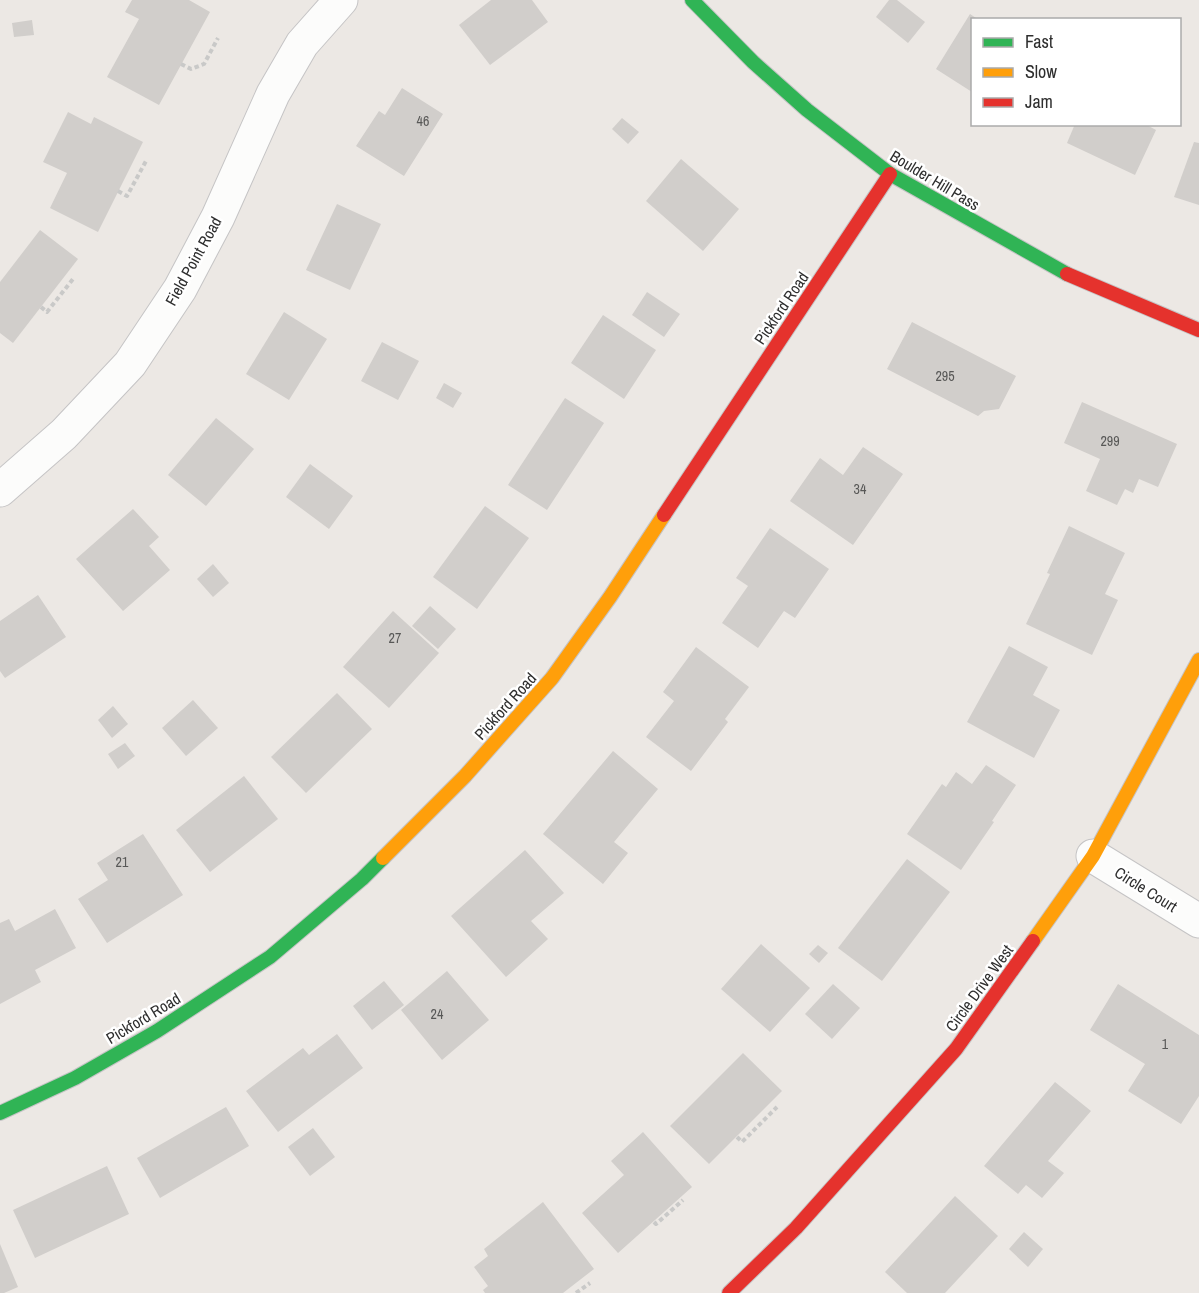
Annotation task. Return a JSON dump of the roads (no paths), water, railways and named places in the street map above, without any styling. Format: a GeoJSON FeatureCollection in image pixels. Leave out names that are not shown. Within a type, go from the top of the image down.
{"type":"FeatureCollection","features":[{"type":"Feature","properties":{"kind":"street","name":"Field Point Road"},"geometry":{"type":"LineString","coordinates":[[0,490],[64,434],[130,364],[180,289],[218,217],[278,84],[302,44],[341,0]]}},
{"type":"Feature","properties":{"kind":"street","name":"Boulder Hill Pass"},"geometry":{"type":"LineString","coordinates":[[692,0],[753,62],[807,110],[890,174],[990,233],[1078,280],[1199,330]]}},
{"type":"Feature","properties":{"kind":"street","name":"Pickford Road"},"geometry":{"type":"LineString","coordinates":[[0,1113],[75,1078],[157,1031],[270,957],[362,879],[465,776],[552,678],[610,597],[890,174]]}},
{"type":"Feature","properties":{"kind":"street","name":"Circle Drive West"},"geometry":{"type":"LineString","coordinates":[[729,1293],[796,1228],[956,1048],[1093,856],[1199,660]]}},
{"type":"Feature","properties":{"kind":"street","name":"Circle Court"},"geometry":{"type":"LineString","coordinates":[[1093,856],[1199,921]]}}]}
